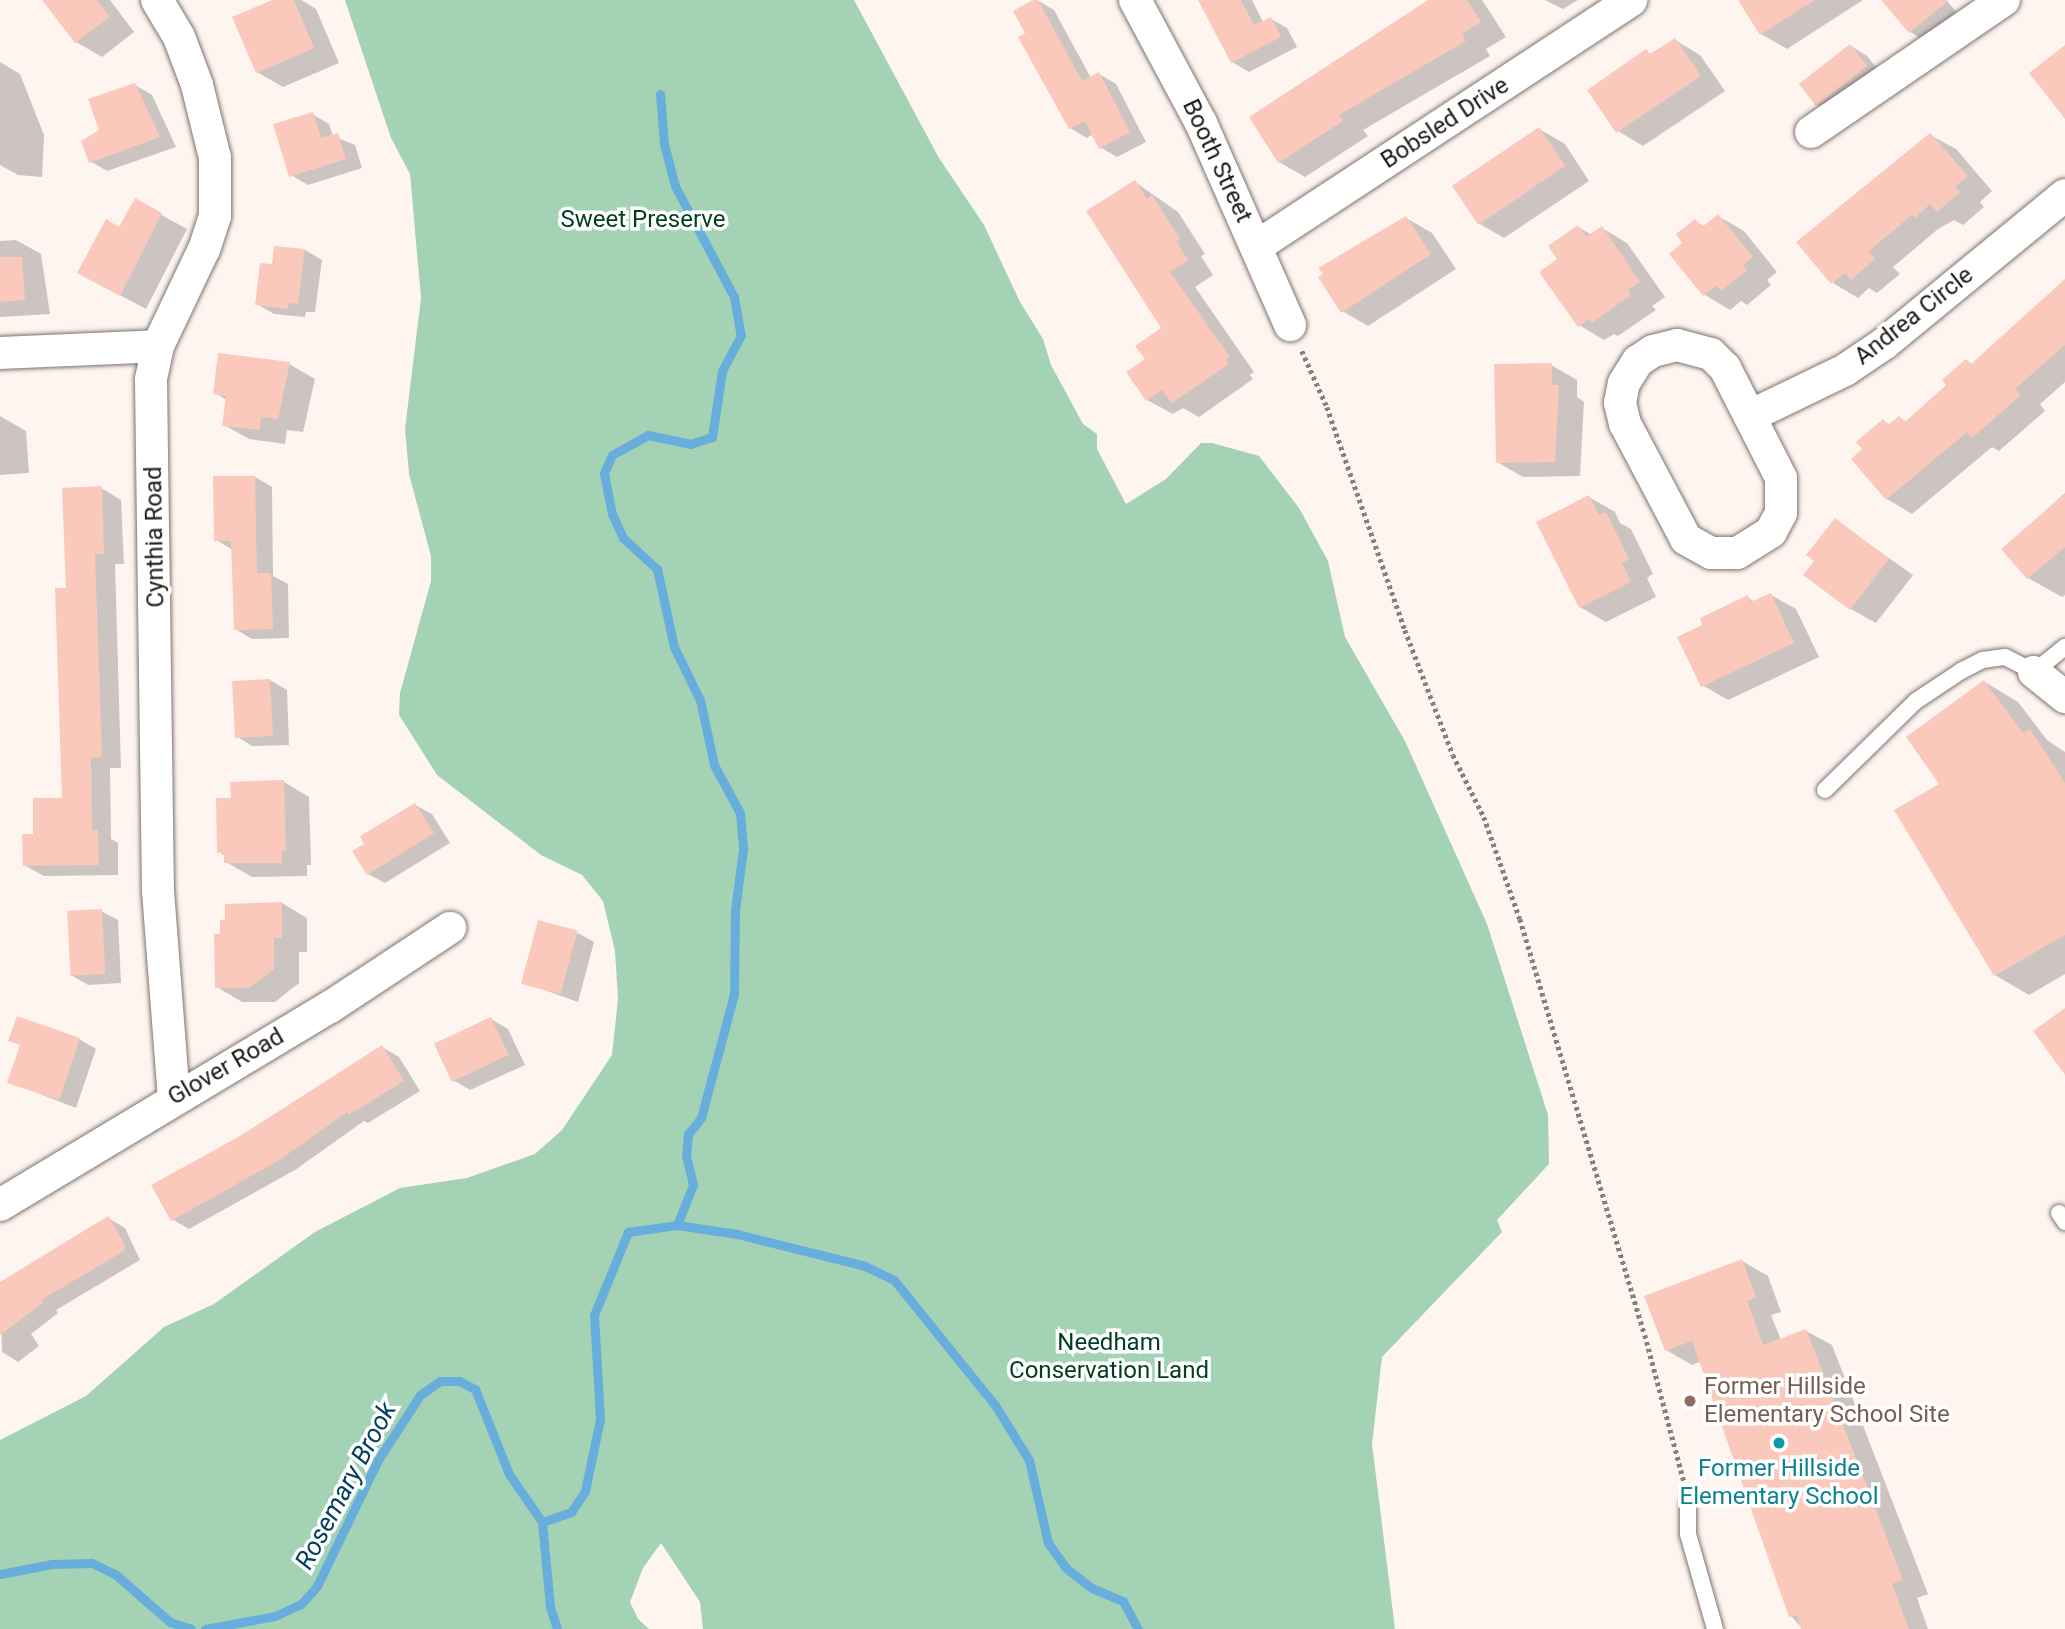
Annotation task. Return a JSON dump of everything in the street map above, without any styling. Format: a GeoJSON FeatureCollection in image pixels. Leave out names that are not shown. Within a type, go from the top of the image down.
{"type":"FeatureCollection","features":[{"type":"Feature","properties":{"kind":"street","name":"Cynthia Road"},"geometry":{"type":"LineString","coordinates":[[157,0],[179,37],[193,73],[215,158],[215,216],[204,249],[158,346],[151,380],[158,891],[174,1097]]}},
{"type":"Feature","properties":{"kind":"street","name":"Booth Street"},"geometry":{"type":"LineString","coordinates":[[1135,0],[1201,123],[1290,325]]}},
{"type":"Feature","properties":{"kind":"street","name":"Bobsled Drive"},"geometry":{"type":"LineString","coordinates":[[1257,246],[1632,0]]}},
{"type":"Feature","properties":{"kind":"street"},"geometry":{"type":"LineString","coordinates":[[1811,132],[2004,0]]}},
{"type":"Feature","properties":{"kind":"street","name":"Andrea Circle"},"geometry":{"type":"LineString","coordinates":[[1750,416],[1845,370],[1885,343],[2065,195]]}},
{"type":"Feature","properties":{"kind":"street"},"geometry":{"type":"LineString","coordinates":[[1676,345],[1694,347],[1725,368],[1750,416],[1780,478],[1781,513],[1771,532],[1756,545],[1737,553],[1711,552],[1686,539],[1673,521],[1625,424],[1620,403],[1623,383],[1637,361],[1653,351],[1676,345]]}},
{"type":"Feature","properties":{"kind":"street"},"geometry":{"type":"LineString","coordinates":[[0,353],[158,346]]}},
{"type":"Feature","properties":{"kind":"street"},"geometry":{"type":"LineString","coordinates":[[2034,672],[2065,697]]}},
{"type":"Feature","properties":{"kind":"street","name":"Glover Road"},"geometry":{"type":"LineString","coordinates":[[0,1205],[174,1097],[330,1007],[450,928]]}},
{"type":"Feature","properties":{"kind":"lane"},"geometry":{"type":"LineString","coordinates":[[1825,790],[1916,701],[1961,671],[1983,660],[2005,657],[2034,672],[2065,647]]}},
{"type":"Feature","properties":{"kind":"lane"},"geometry":{"type":"LineString","coordinates":[[1688,1503],[1688,1534],[1715,1629]]}},
{"type":"Feature","properties":{"kind":"path"},"geometry":{"type":"LineString","coordinates":[[1290,325],[1327,407],[1405,630],[1453,755],[1485,817],[1520,919],[1645,1335],[1688,1503]]}},
{"type":"Feature","properties":{"kind":"green space"},"geometry":{"type":"Polygon","coordinates":[[[345,0],[854,0],[939,158],[984,225],[1020,302],[1043,339],[1051,365],[1083,424],[1097,434],[1097,449],[1126,504],[1166,479],[1201,443],[1212,443],[1259,456],[1299,508],[1328,561],[1345,637],[1405,741],[1487,924],[1548,1115],[1549,1164],[1497,1220],[1502,1232],[1382,1357],[1372,1444],[1395,1629],[703,1629],[700,1602],[661,1543],[643,1568],[630,1602],[638,1619],[649,1629],[0,1629],[0,1440],[86,1396],[164,1327],[214,1304],[315,1232],[400,1188],[467,1178],[535,1154],[562,1130],[612,1055],[618,999],[615,951],[603,901],[582,875],[541,855],[437,775],[399,715],[400,693],[431,581],[431,556],[409,474],[405,429],[421,298],[410,174],[391,138],[345,0]]]}},
{"type":"Feature","properties":{"kind":"building"},"geometry":{"type":"Polygon","coordinates":[[[42,0],[97,0],[110,17],[75,43],[42,0]]]}},
{"type":"Feature","properties":{"kind":"building"},"geometry":{"type":"Polygon","coordinates":[[[272,0],[294,0],[314,48],[256,73],[232,17],[272,0]]]}},
{"type":"Feature","properties":{"kind":"building"},"geometry":{"type":"Polygon","coordinates":[[[1038,0],[1082,81],[1099,72],[1130,132],[1099,149],[1085,121],[1069,129],[1018,37],[1025,33],[1013,11],[1038,0]]]}},
{"type":"Feature","properties":{"kind":"building"},"geometry":{"type":"Polygon","coordinates":[[[1198,0],[1241,0],[1254,25],[1271,17],[1281,37],[1231,63],[1198,0]]]}},
{"type":"Feature","properties":{"kind":"building"},"geometry":{"type":"Polygon","coordinates":[[[1428,0],[1467,0],[1481,22],[1462,34],[1466,41],[1339,115],[1343,121],[1278,163],[1249,117],[1428,0]]]}},
{"type":"Feature","properties":{"kind":"building"},"geometry":{"type":"Polygon","coordinates":[[[1738,0],[1815,0],[1760,35],[1738,0]]]}},
{"type":"Feature","properties":{"kind":"building"},"geometry":{"type":"Polygon","coordinates":[[[1881,0],[1949,0],[1909,33],[1881,0]]]}},
{"type":"Feature","properties":{"kind":"building"},"geometry":{"type":"Polygon","coordinates":[[[1675,38],[1701,76],[1616,133],[1587,90],[1646,49],[1650,54],[1675,38]]]}},
{"type":"Feature","properties":{"kind":"building"},"geometry":{"type":"Polygon","coordinates":[[[1850,44],[1867,66],[1816,106],[1799,84],[1850,44]]]}},
{"type":"Feature","properties":{"kind":"building"},"geometry":{"type":"Polygon","coordinates":[[[2065,45],[2065,119],[2029,73],[2065,45]]]}},
{"type":"Feature","properties":{"kind":"building"},"geometry":{"type":"Polygon","coordinates":[[[135,83],[160,137],[89,163],[81,141],[99,130],[88,99],[135,83]]]}},
{"type":"Feature","properties":{"kind":"building"},"geometry":{"type":"Polygon","coordinates":[[[313,112],[321,138],[338,133],[346,159],[289,177],[273,124],[313,112]]]}},
{"type":"Feature","properties":{"kind":"building"},"geometry":{"type":"Polygon","coordinates":[[[1539,127],[1565,166],[1478,225],[1452,186],[1539,127]]]}},
{"type":"Feature","properties":{"kind":"building"},"geometry":{"type":"Polygon","coordinates":[[[1930,133],[1968,176],[1955,187],[1960,192],[1937,212],[1930,204],[1915,218],[1912,215],[1869,251],[1875,259],[1851,280],[1845,273],[1831,284],[1796,242],[1930,133]]]}},
{"type":"Feature","properties":{"kind":"building"},"geometry":{"type":"Polygon","coordinates":[[[1135,180],[1147,199],[1152,195],[1180,239],[1176,241],[1188,260],[1170,272],[1230,357],[1226,359],[1229,364],[1172,403],[1162,390],[1146,401],[1126,372],[1145,359],[1135,346],[1161,328],[1086,211],[1135,180]]]}},
{"type":"Feature","properties":{"kind":"building"},"geometry":{"type":"Polygon","coordinates":[[[135,198],[162,213],[120,296],[77,273],[106,219],[119,227],[135,198]]]}},
{"type":"Feature","properties":{"kind":"building"},"geometry":{"type":"Polygon","coordinates":[[[1718,214],[1753,257],[1743,265],[1747,270],[1721,291],[1716,286],[1703,296],[1669,254],[1682,243],[1676,234],[1695,219],[1702,227],[1718,214]]]}},
{"type":"Feature","properties":{"kind":"building"},"geometry":{"type":"Polygon","coordinates":[[[1406,216],[1431,254],[1341,313],[1318,277],[1323,274],[1318,268],[1406,216]]]}},
{"type":"Feature","properties":{"kind":"building"},"geometry":{"type":"Polygon","coordinates":[[[1578,225],[1586,237],[1602,226],[1640,282],[1628,290],[1631,295],[1592,323],[1589,319],[1578,327],[1539,272],[1557,259],[1548,246],[1578,225]]]}},
{"type":"Feature","properties":{"kind":"building"},"geometry":{"type":"Polygon","coordinates":[[[274,246],[305,249],[298,304],[289,303],[288,309],[255,305],[260,263],[272,264],[274,246]]]}},
{"type":"Feature","properties":{"kind":"building"},"geometry":{"type":"Polygon","coordinates":[[[0,257],[22,257],[25,300],[0,302],[0,257]]]}},
{"type":"Feature","properties":{"kind":"building"},"geometry":{"type":"Polygon","coordinates":[[[2065,279],[2065,345],[2015,389],[2021,395],[1972,438],[1967,432],[1886,500],[1851,459],[1862,449],[1856,442],[1883,419],[1888,425],[1899,416],[1905,422],[1946,385],[1942,380],[1966,359],[1971,364],[2065,279]]]}},
{"type":"Feature","properties":{"kind":"building"},"geometry":{"type":"Polygon","coordinates":[[[218,353],[290,362],[278,419],[261,417],[260,430],[222,426],[226,396],[213,394],[218,353]]]}},
{"type":"Feature","properties":{"kind":"building"},"geometry":{"type":"Polygon","coordinates":[[[1552,363],[1552,385],[1559,385],[1555,462],[1496,463],[1494,364],[1552,363]]]}},
{"type":"Feature","properties":{"kind":"building"},"geometry":{"type":"Polygon","coordinates":[[[213,476],[255,476],[257,573],[271,573],[273,629],[234,630],[231,541],[214,541],[213,476]]]}},
{"type":"Feature","properties":{"kind":"building"},"geometry":{"type":"Polygon","coordinates":[[[102,486],[104,554],[95,554],[102,757],[91,758],[92,830],[98,830],[99,865],[23,866],[22,834],[33,834],[33,798],[62,798],[55,588],[66,588],[62,488],[102,486]]]}},
{"type":"Feature","properties":{"kind":"building"},"geometry":{"type":"Polygon","coordinates":[[[2065,494],[2065,547],[2027,579],[2001,549],[2065,494]]]}},
{"type":"Feature","properties":{"kind":"building"},"geometry":{"type":"Polygon","coordinates":[[[1589,495],[1599,515],[1606,512],[1629,559],[1622,563],[1631,582],[1579,608],[1536,522],[1589,495]]]}},
{"type":"Feature","properties":{"kind":"building"},"geometry":{"type":"Polygon","coordinates":[[[1835,518],[1889,559],[1850,610],[1803,575],[1814,561],[1806,555],[1835,518]]]}},
{"type":"Feature","properties":{"kind":"building"},"geometry":{"type":"Polygon","coordinates":[[[1771,593],[1794,643],[1701,687],[1677,637],[1702,625],[1700,618],[1748,595],[1751,602],[1771,593]]]}},
{"type":"Feature","properties":{"kind":"building"},"geometry":{"type":"Polygon","coordinates":[[[270,679],[273,736],[235,738],[232,681],[270,679]]]}},
{"type":"Feature","properties":{"kind":"building"},"geometry":{"type":"Polygon","coordinates":[[[1984,680],[2023,733],[2030,729],[2065,783],[2065,935],[1994,976],[1894,810],[1939,784],[1906,737],[1984,680]]]}},
{"type":"Feature","properties":{"kind":"building"},"geometry":{"type":"Polygon","coordinates":[[[284,780],[286,851],[282,851],[282,863],[224,863],[224,853],[217,853],[216,798],[231,798],[230,782],[284,780]]]}},
{"type":"Feature","properties":{"kind":"building"},"geometry":{"type":"Polygon","coordinates":[[[415,803],[434,833],[367,875],[352,851],[364,844],[360,836],[415,803]]]}},
{"type":"Feature","properties":{"kind":"building"},"geometry":{"type":"Polygon","coordinates":[[[282,902],[282,938],[274,938],[274,969],[249,988],[215,988],[214,934],[220,934],[220,920],[225,920],[225,904],[282,902]]]}},
{"type":"Feature","properties":{"kind":"building"},"geometry":{"type":"Polygon","coordinates":[[[102,909],[105,974],[70,976],[67,911],[102,909]]]}},
{"type":"Feature","properties":{"kind":"building"},"geometry":{"type":"Polygon","coordinates":[[[538,920],[578,931],[561,994],[521,984],[538,920]]]}},
{"type":"Feature","properties":{"kind":"building"},"geometry":{"type":"Polygon","coordinates":[[[2065,1008],[2065,1075],[2033,1031],[2065,1008]]]}},
{"type":"Feature","properties":{"kind":"building"},"geometry":{"type":"Polygon","coordinates":[[[17,1016],[80,1038],[59,1100],[7,1083],[20,1045],[8,1041],[17,1016]]]}},
{"type":"Feature","properties":{"kind":"building"},"geometry":{"type":"Polygon","coordinates":[[[491,1017],[509,1055],[452,1082],[434,1044],[491,1017]]]}},
{"type":"Feature","properties":{"kind":"building"},"geometry":{"type":"Polygon","coordinates":[[[382,1045],[404,1081],[349,1115],[347,1112],[278,1161],[171,1221],[151,1185],[240,1136],[382,1045]]]}},
{"type":"Feature","properties":{"kind":"building"},"geometry":{"type":"Polygon","coordinates":[[[108,1216],[125,1245],[124,1251],[41,1300],[43,1303],[0,1335],[0,1282],[108,1216]]]}},
{"type":"Feature","properties":{"kind":"building","name":"Former Hillside Elementary School"},"geometry":{"type":"Polygon","coordinates":[[[1742,1259],[1756,1297],[1747,1301],[1763,1345],[1806,1329],[1903,1580],[1892,1584],[1909,1629],[1801,1629],[1797,1615],[1789,1617],[1692,1341],[1665,1351],[1644,1296],[1742,1259]]]}},
{"type":"Feature","properties":{"kind":"waterway"},"geometry":{"type":"LineString","coordinates":[[660,94],[664,144],[675,186],[734,297],[741,335],[722,371],[712,437],[691,444],[648,435],[612,455],[604,473],[612,514],[623,538],[657,569],[674,647],[700,700],[714,765],[740,813],[743,849],[735,911],[734,994],[701,1118],[688,1134],[686,1156],[693,1185],[677,1225]]}},
{"type":"Feature","properties":{"kind":"waterway"},"geometry":{"type":"LineString","coordinates":[[542,1522],[571,1512],[585,1491],[600,1419],[594,1315],[628,1232],[677,1225],[737,1234],[865,1266],[894,1280],[995,1405],[1029,1460],[1048,1543],[1066,1568],[1092,1588],[1123,1601],[1138,1629]]}},
{"type":"Feature","properties":{"kind":"waterway","name":"Rosemary Brook"},"geometry":{"type":"LineString","coordinates":[[205,1629],[275,1616],[301,1604],[317,1586],[378,1460],[420,1395],[440,1381],[459,1381],[475,1389],[509,1474],[542,1522],[550,1607],[557,1629]]}},
{"type":"Feature","properties":{"kind":"waterway","name":"Rosemary Brook"},"geometry":{"type":"LineString","coordinates":[[0,1574],[52,1564],[92,1563],[115,1574],[170,1622],[191,1629]]}},
{"type":"Feature","properties":{"kind":"place","name":"Former Hillside Elementary School Site"},"geometry":{"type":"Point","coordinates":[1690,1401]}},
{"type":"Feature","properties":{"kind":"place","name":"Former Hillside Elementary School"},"geometry":{"type":"Point","coordinates":[1779,1443]}},
{"type":"Feature","properties":{"kind":"park label","name":"Sweet Preserve"},"geometry":{"type":"Point","coordinates":[643,220]}},
{"type":"Feature","properties":{"kind":"park label","name":"Needham Conservation Land"},"geometry":{"type":"Point","coordinates":[1109,1357]}}]}
